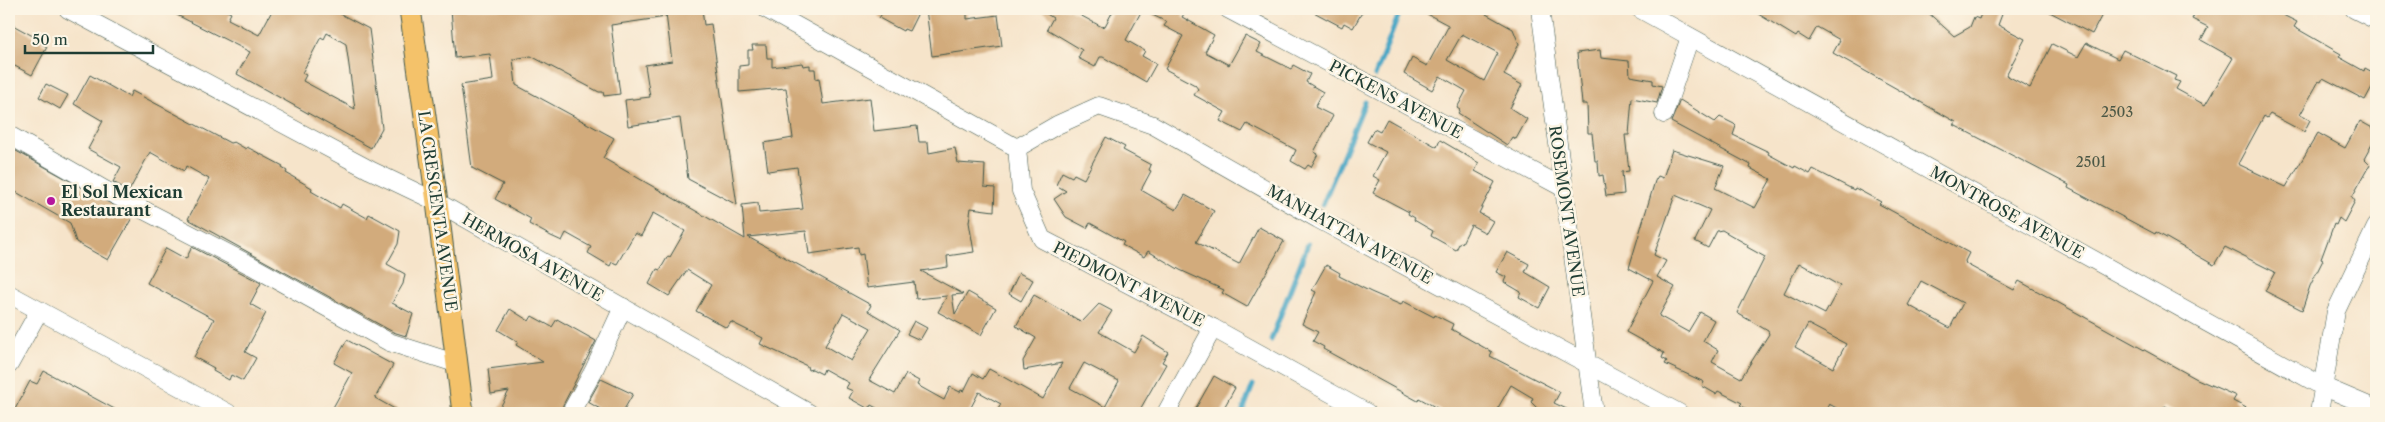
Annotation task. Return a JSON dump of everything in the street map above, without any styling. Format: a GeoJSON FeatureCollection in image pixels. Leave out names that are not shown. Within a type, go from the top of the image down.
{"type":"FeatureCollection","features":[{"type":"Feature","properties":{"kind":"main road","name":"LA CRESCENTA AVENUE"},"geometry":{"type":"LineString","coordinates":[[410,9],[437,202],[463,413]]}},
{"type":"Feature","properties":{"kind":"street","name":"HERMOSA AVENUE"},"geometry":{"type":"LineString","coordinates":[[68,9],[370,170],[437,202],[809,413]]}},
{"type":"Feature","properties":{"kind":"street"},"geometry":{"type":"LineString","coordinates":[[766,9],[1017,148]]}},
{"type":"Feature","properties":{"kind":"street","name":"PICKENS AVENUE"},"geometry":{"type":"LineString","coordinates":[[1228,9],[1564,188]]}},
{"type":"Feature","properties":{"kind":"street","name":"ROSEMONT AVENUE"},"geometry":{"type":"LineString","coordinates":[[1540,9],[1594,413]]}},
{"type":"Feature","properties":{"kind":"street","name":"MONTROSE AVENUE"},"geometry":{"type":"LineString","coordinates":[[1640,9],[2322,386],[2376,409]]}},
{"type":"Feature","properties":{"kind":"street"},"geometry":{"type":"LineString","coordinates":[[2354,9],[2376,20]]}},
{"type":"Feature","properties":{"kind":"street"},"geometry":{"type":"LineString","coordinates":[[1664,114],[1690,37]]}},
{"type":"Feature","properties":{"kind":"street","name":"MANHATTAN AVENUE"},"geometry":{"type":"LineString","coordinates":[[1017,148],[1064,121],[1099,106],[1153,125],[1318,219],[1679,413]]}},
{"type":"Feature","properties":{"kind":"street"},"geometry":{"type":"LineString","coordinates":[[9,135],[105,190],[252,266],[389,342],[458,364]]}},
{"type":"Feature","properties":{"kind":"street","name":"PIEDMONT AVENUE"},"geometry":{"type":"LineString","coordinates":[[1017,148],[1021,191],[1042,239],[1213,328],[1367,413]]}},
{"type":"Feature","properties":{"kind":"street"},"geometry":{"type":"LineString","coordinates":[[2319,413],[2336,311],[2376,227]]}},
{"type":"Feature","properties":{"kind":"street"},"geometry":{"type":"LineString","coordinates":[[9,294],[228,413]]}},
{"type":"Feature","properties":{"kind":"street"},"geometry":{"type":"LineString","coordinates":[[572,410],[594,370],[623,308]]}},
{"type":"Feature","properties":{"kind":"street"},"geometry":{"type":"LineString","coordinates":[[9,366],[39,311]]}},
{"type":"Feature","properties":{"kind":"street"},"geometry":{"type":"LineString","coordinates":[[1166,413],[1213,328]]}},
{"type":"Feature","properties":{"kind":"building"},"geometry":{"type":"Polygon","coordinates":[[[165,9],[223,9],[231,13],[228,19],[259,35],[273,9],[331,9],[369,29],[382,128],[371,148],[237,74],[250,52],[165,9]],[[327,33],[324,39],[321,37],[302,73],[306,75],[303,81],[355,109],[346,44],[327,33]]]}},
{"type":"Feature","properties":{"kind":"building"},"geometry":{"type":"Polygon","coordinates":[[[451,9],[702,9],[704,25],[711,24],[737,205],[688,179],[680,118],[628,126],[625,100],[650,97],[645,65],[672,61],[666,14],[666,17],[611,25],[620,94],[604,96],[603,92],[599,92],[531,56],[513,59],[516,85],[614,138],[603,158],[745,239],[742,205],[758,203],[759,213],[803,209],[797,167],[768,171],[764,143],[793,138],[786,88],[739,92],[739,66],[748,65],[748,50],[753,50],[752,45],[766,45],[767,58],[772,58],[772,67],[802,63],[803,66],[810,65],[810,69],[815,69],[816,79],[819,78],[823,104],[870,98],[874,131],[917,126],[919,142],[928,142],[929,153],[955,148],[958,163],[985,165],[984,187],[995,188],[994,211],[971,208],[969,222],[974,252],[947,256],[948,267],[921,271],[963,294],[952,295],[955,314],[968,292],[996,308],[981,335],[938,312],[947,296],[916,299],[914,282],[867,288],[863,254],[859,255],[858,247],[809,254],[806,231],[748,237],[871,305],[868,311],[900,330],[869,380],[895,394],[906,374],[919,381],[917,385],[944,400],[950,387],[960,392],[961,390],[964,391],[973,373],[983,379],[989,369],[1043,399],[1062,363],[1024,370],[1023,361],[1036,338],[1016,326],[1034,295],[1082,322],[1099,304],[1112,311],[1099,332],[1134,352],[1143,336],[1168,352],[1162,362],[1166,364],[1138,413],[996,413],[1001,404],[979,392],[968,413],[886,413],[871,405],[869,409],[849,398],[853,391],[846,388],[849,383],[824,369],[822,374],[812,369],[808,370],[807,366],[760,344],[763,338],[731,322],[727,328],[696,311],[711,285],[687,270],[669,296],[649,284],[657,269],[660,270],[668,256],[670,257],[685,231],[653,213],[641,236],[635,233],[617,264],[612,262],[610,266],[588,253],[591,247],[566,233],[562,241],[551,236],[529,224],[531,219],[495,199],[503,184],[472,168],[461,85],[493,80],[490,54],[455,58],[451,9]],[[843,313],[825,346],[851,361],[871,328],[843,313]],[[1084,363],[1070,388],[1105,407],[1119,381],[1084,363]]]}},
{"type":"Feature","properties":{"kind":"building"},"geometry":{"type":"Polygon","coordinates":[[[885,9],[920,9],[909,31],[904,29],[903,31],[879,18],[885,9]]]}},
{"type":"Feature","properties":{"kind":"building"},"geometry":{"type":"Polygon","coordinates":[[[926,9],[967,9],[967,19],[998,15],[1002,46],[932,56],[926,9]]]}},
{"type":"Feature","properties":{"kind":"building"},"geometry":{"type":"Polygon","coordinates":[[[1039,9],[1069,9],[1102,27],[1105,26],[1114,9],[1187,9],[1182,17],[1214,35],[1205,52],[1229,65],[1245,36],[1261,44],[1257,52],[1291,69],[1293,65],[1310,74],[1306,82],[1323,92],[1315,107],[1333,116],[1314,152],[1318,154],[1311,167],[1308,165],[1305,169],[1291,161],[1296,150],[1247,124],[1242,132],[1220,121],[1225,112],[1194,95],[1198,89],[1195,85],[1165,69],[1183,36],[1164,26],[1167,22],[1142,10],[1126,40],[1145,51],[1142,56],[1156,64],[1146,82],[1103,57],[1100,57],[1095,67],[1078,58],[1082,50],[1047,29],[1053,18],[1039,9]]]}},
{"type":"Feature","properties":{"kind":"building"},"geometry":{"type":"Polygon","coordinates":[[[1308,9],[1364,9],[1353,28],[1344,23],[1342,27],[1308,9]]]}},
{"type":"Feature","properties":{"kind":"building"},"geometry":{"type":"Polygon","coordinates":[[[1418,9],[1489,9],[1486,14],[1513,29],[1519,44],[1504,75],[1522,85],[1510,108],[1527,119],[1516,139],[1512,137],[1507,145],[1458,113],[1460,110],[1457,108],[1466,91],[1440,76],[1432,90],[1404,74],[1412,58],[1427,66],[1448,25],[1418,9]],[[1462,34],[1447,60],[1484,81],[1498,53],[1462,34]]]}},
{"type":"Feature","properties":{"kind":"building"},"geometry":{"type":"Polygon","coordinates":[[[1750,9],[1924,9],[1954,36],[1970,27],[1974,17],[1979,19],[1983,9],[2004,9],[1998,25],[2025,39],[2006,75],[2030,88],[2052,44],[2078,57],[2086,43],[2118,59],[2123,50],[2176,76],[2174,80],[2180,82],[2176,89],[2205,105],[2233,58],[2201,40],[2208,27],[2192,19],[2197,9],[2271,9],[2297,22],[2294,27],[2341,54],[2339,57],[2364,71],[2365,68],[2376,74],[2376,89],[2372,87],[2365,100],[2323,78],[2321,82],[2319,81],[2300,115],[2310,120],[2304,132],[2270,114],[2267,118],[2264,116],[2238,164],[2286,187],[2318,133],[2345,148],[2360,121],[2376,130],[2376,137],[2364,159],[2370,165],[2352,197],[2355,201],[2344,222],[2339,218],[2336,225],[2334,224],[2321,259],[2323,260],[2310,286],[2302,310],[2265,291],[2275,272],[2225,247],[2214,265],[2156,232],[2155,234],[2068,188],[2069,185],[1954,125],[1956,122],[1833,53],[1840,40],[1817,27],[1809,41],[1798,34],[1796,37],[1750,9]]]}},
{"type":"Feature","properties":{"kind":"building"},"geometry":{"type":"Polygon","coordinates":[[[2044,9],[2105,9],[2092,34],[2044,9]]]}},
{"type":"Feature","properties":{"kind":"building"},"geometry":{"type":"Polygon","coordinates":[[[9,23],[42,41],[41,43],[47,47],[32,75],[9,63],[9,23]]]}},
{"type":"Feature","properties":{"kind":"building"},"geometry":{"type":"Polygon","coordinates":[[[1600,50],[1601,58],[1629,61],[1630,76],[1653,80],[1653,84],[1662,86],[1657,103],[1632,98],[1629,135],[1625,135],[1629,171],[1622,172],[1624,194],[1606,196],[1603,175],[1599,176],[1598,161],[1595,161],[1592,133],[1588,133],[1587,104],[1582,104],[1577,53],[1600,50]]]}},
{"type":"Feature","properties":{"kind":"building"},"geometry":{"type":"Polygon","coordinates":[[[90,75],[129,97],[132,91],[230,143],[234,142],[246,149],[247,147],[283,166],[282,168],[287,171],[286,173],[312,188],[311,191],[340,208],[342,204],[367,218],[369,214],[400,231],[398,244],[387,264],[405,274],[403,284],[392,303],[413,314],[406,336],[393,332],[188,219],[209,179],[186,166],[184,171],[150,152],[129,191],[113,182],[121,167],[88,149],[103,121],[74,104],[90,75]]]}},
{"type":"Feature","properties":{"kind":"building"},"geometry":{"type":"Polygon","coordinates":[[[46,84],[68,95],[60,109],[39,97],[46,84]]]}},
{"type":"Feature","properties":{"kind":"building"},"geometry":{"type":"Polygon","coordinates":[[[1680,100],[1715,122],[1720,117],[1736,126],[1733,135],[1769,152],[1768,154],[1794,168],[1795,166],[1810,174],[1813,169],[1854,190],[1855,188],[1881,202],[1879,204],[1969,253],[1965,261],[1966,264],[2014,290],[2019,281],[2197,379],[2236,396],[2233,401],[2256,413],[2179,413],[2165,406],[2161,413],[1846,413],[1829,404],[1824,413],[1754,413],[1740,405],[1742,403],[1718,391],[1716,394],[1702,386],[1704,382],[1665,364],[1667,361],[1662,358],[1664,353],[1626,332],[1653,281],[1629,268],[1655,181],[1658,176],[1663,178],[1672,150],[1724,166],[1715,188],[1755,208],[1771,179],[1750,168],[1751,165],[1671,122],[1680,100]],[[1675,195],[1654,255],[1666,261],[1657,277],[1675,287],[1659,316],[1688,332],[1700,312],[1714,320],[1703,341],[1718,350],[1712,362],[1741,378],[1769,334],[1768,331],[1737,313],[1765,257],[1722,230],[1717,231],[1708,248],[1695,241],[1710,210],[1675,195]],[[1799,263],[1784,293],[1825,314],[1840,286],[1799,263]],[[1921,281],[1908,305],[1950,328],[1963,303],[1921,281]],[[1808,324],[1795,347],[1833,368],[1846,344],[1808,324]]]}},
{"type":"Feature","properties":{"kind":"building"},"geometry":{"type":"Polygon","coordinates":[[[1387,119],[1437,147],[1440,140],[1479,163],[1475,171],[1495,182],[1479,213],[1493,221],[1486,233],[1471,225],[1462,243],[1460,242],[1456,250],[1431,236],[1433,231],[1414,220],[1415,218],[1408,214],[1409,212],[1373,193],[1380,180],[1373,176],[1386,152],[1367,142],[1374,129],[1380,132],[1387,119]]]}},
{"type":"Feature","properties":{"kind":"building"},"geometry":{"type":"Polygon","coordinates":[[[1106,137],[1125,147],[1123,150],[1151,165],[1149,170],[1151,171],[1141,190],[1176,210],[1185,195],[1214,211],[1196,242],[1239,264],[1259,227],[1284,241],[1247,307],[1222,293],[1224,290],[1180,270],[1148,251],[1144,257],[1122,245],[1124,242],[1090,223],[1087,228],[1066,217],[1054,199],[1066,191],[1056,185],[1062,172],[1072,177],[1074,174],[1084,179],[1106,137]]]}},
{"type":"Feature","properties":{"kind":"building"},"geometry":{"type":"Polygon","coordinates":[[[9,147],[133,216],[108,260],[76,242],[70,223],[9,188],[9,147]]]}},
{"type":"Feature","properties":{"kind":"building"},"geometry":{"type":"Polygon","coordinates":[[[192,247],[261,283],[250,304],[266,313],[245,352],[256,358],[243,381],[231,375],[229,380],[213,371],[214,368],[194,357],[214,319],[147,283],[166,248],[186,259],[192,247]]]}},
{"type":"Feature","properties":{"kind":"building"},"geometry":{"type":"Polygon","coordinates":[[[1507,252],[1529,264],[1525,272],[1550,287],[1539,308],[1519,297],[1521,292],[1504,282],[1506,277],[1496,272],[1507,252]]]}},
{"type":"Feature","properties":{"kind":"building"},"geometry":{"type":"Polygon","coordinates":[[[1326,265],[1340,273],[1339,276],[1371,292],[1401,305],[1403,301],[1434,317],[1435,315],[1453,324],[1451,329],[1492,352],[1490,356],[1560,392],[1554,403],[1575,413],[1534,413],[1537,408],[1531,402],[1533,398],[1511,385],[1495,413],[1446,413],[1419,398],[1418,401],[1323,349],[1324,347],[1313,341],[1318,332],[1302,324],[1316,292],[1312,290],[1326,265]]]}},
{"type":"Feature","properties":{"kind":"building"},"geometry":{"type":"Polygon","coordinates":[[[1019,273],[1033,280],[1021,301],[1009,294],[1019,273]]]}},
{"type":"Feature","properties":{"kind":"building"},"geometry":{"type":"Polygon","coordinates":[[[510,309],[529,321],[532,316],[552,327],[557,319],[596,341],[563,405],[562,413],[497,413],[509,391],[491,394],[488,369],[543,362],[516,345],[518,342],[498,330],[510,309]]]}},
{"type":"Feature","properties":{"kind":"building"},"geometry":{"type":"Polygon","coordinates":[[[914,321],[927,328],[920,340],[907,334],[914,321]]]}},
{"type":"Feature","properties":{"kind":"building"},"geometry":{"type":"Polygon","coordinates":[[[347,340],[393,365],[375,398],[402,413],[330,413],[352,373],[334,363],[347,340]]]}},
{"type":"Feature","properties":{"kind":"building"},"geometry":{"type":"Polygon","coordinates":[[[44,371],[122,413],[13,413],[30,381],[37,384],[44,371]]]}},
{"type":"Feature","properties":{"kind":"building"},"geometry":{"type":"Polygon","coordinates":[[[1214,376],[1235,388],[1221,413],[1193,413],[1214,376]]]}},
{"type":"Feature","properties":{"kind":"building"},"geometry":{"type":"Polygon","coordinates":[[[601,379],[633,394],[622,413],[607,413],[588,402],[601,379]]]}},
{"type":"Feature","properties":{"kind":"waterway"},"geometry":{"type":"LineString","coordinates":[[1375,76],[1401,9]]}},
{"type":"Feature","properties":{"kind":"waterway"},"geometry":{"type":"LineString","coordinates":[[1323,204],[1365,102]]}},
{"type":"Feature","properties":{"kind":"waterway"},"geometry":{"type":"LineString","coordinates":[[1271,340],[1308,244]]}},
{"type":"Feature","properties":{"kind":"waterway"},"geometry":{"type":"LineString","coordinates":[[1242,413],[1253,385]]}},
{"type":"Feature","properties":{"kind":"place","name":"El Sol Mexican Restaurant"},"geometry":{"type":"Point","coordinates":[51,201]}}]}
